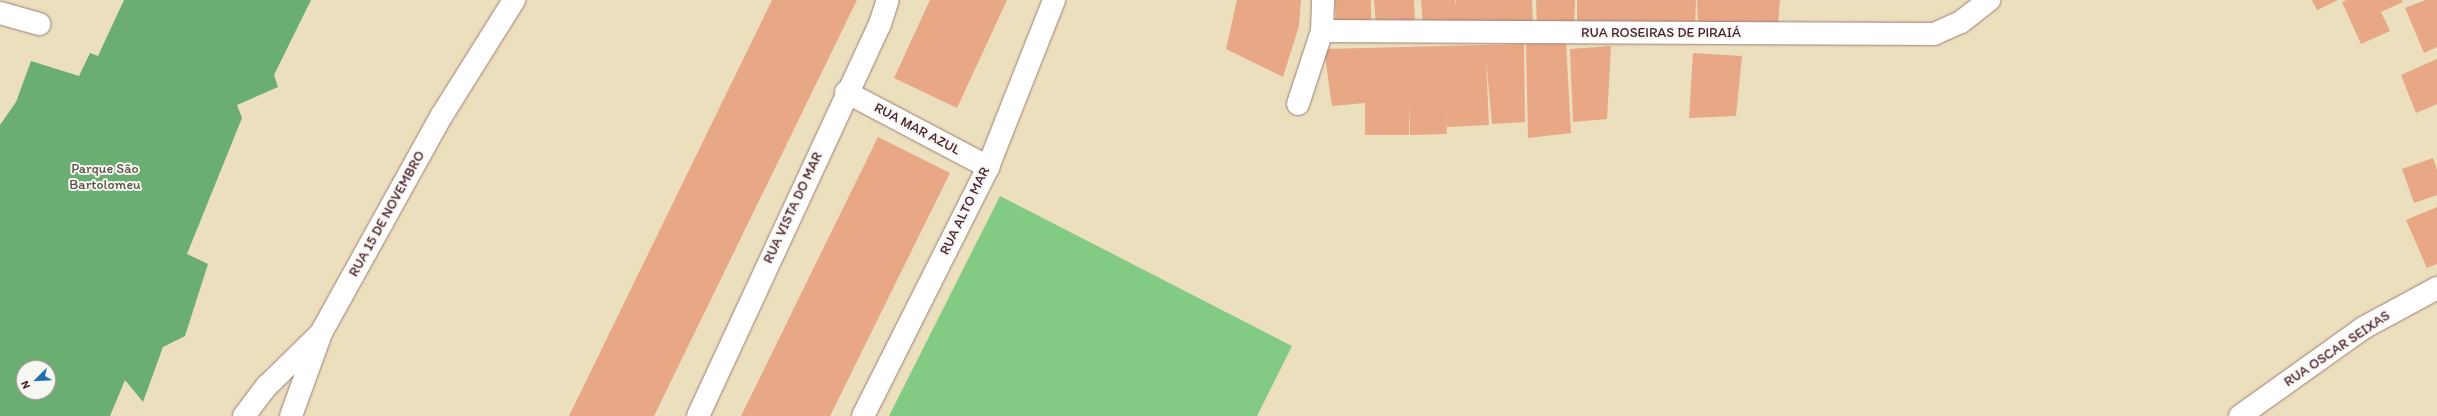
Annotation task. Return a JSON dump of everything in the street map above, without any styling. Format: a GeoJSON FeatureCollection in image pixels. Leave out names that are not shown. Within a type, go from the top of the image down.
{"type":"FeatureCollection","features":[{"type":"Feature","properties":{"kind":"street","name":"RUA 15 DE NOVEMBRO"},"geometry":{"type":"LineString","coordinates":[[244,416],[267,386],[321,333],[442,115],[514,0]]}},
{"type":"Feature","properties":{"kind":"street","name":"RUA VISTA DO MAR"},"geometry":{"type":"LineString","coordinates":[[698,416],[846,92],[880,24],[888,0]]}},
{"type":"Feature","properties":{"kind":"street","name":"RUA ALTO MAR"},"geometry":{"type":"LineString","coordinates":[[863,416],[988,167],[1054,0]]}},
{"type":"Feature","properties":{"kind":"street"},"geometry":{"type":"LineString","coordinates":[[1298,104],[1322,31],[1323,0]]}},
{"type":"Feature","properties":{"kind":"street","name":"RUA ROSEIRAS DE PIRAIÁ"},"geometry":{"type":"LineString","coordinates":[[1322,31],[1934,34],[1961,22],[1989,0]]}},
{"type":"Feature","properties":{"kind":"street"},"geometry":{"type":"LineString","coordinates":[[0,13],[39,24]]}},
{"type":"Feature","properties":{"kind":"street","name":"RUA MAR AZUL"},"geometry":{"type":"LineString","coordinates":[[846,92],[988,167]]}},
{"type":"Feature","properties":{"kind":"street","name":"RUA OSCAR SEIXAS"},"geometry":{"type":"LineString","coordinates":[[2240,416],[2365,327],[2437,288]]}},
{"type":"Feature","properties":{"kind":"street"},"geometry":{"type":"LineString","coordinates":[[291,416],[321,333]]}},
{"type":"Feature","properties":{"kind":"green space","name":"Parque São Bartolomeu"},"geometry":{"type":"Polygon","coordinates":[[[124,0],[311,0],[274,75],[278,87],[237,105],[242,118],[187,254],[208,264],[185,336],[163,347],[143,402],[125,380],[110,416],[0,416],[0,125],[16,102],[31,61],[79,76],[90,53],[98,56],[124,0]]]}},
{"type":"Feature","properties":{"kind":"green space"},"geometry":{"type":"Polygon","coordinates":[[[1000,196],[1292,346],[1257,416],[889,416],[1000,196]]]}},
{"type":"Feature","properties":{"kind":"building"},"geometry":{"type":"Polygon","coordinates":[[[772,0],[857,0],[654,416],[569,416],[772,0]]]}},
{"type":"Feature","properties":{"kind":"building"},"geometry":{"type":"Polygon","coordinates":[[[930,0],[1007,0],[957,108],[894,78],[930,0]]]}},
{"type":"Feature","properties":{"kind":"building"},"geometry":{"type":"Polygon","coordinates":[[[1237,0],[1301,0],[1299,26],[1283,77],[1226,49],[1237,0]]]}},
{"type":"Feature","properties":{"kind":"building"},"geometry":{"type":"Polygon","coordinates":[[[1335,0],[1371,0],[1371,24],[1336,26],[1335,0]]]}},
{"type":"Feature","properties":{"kind":"building"},"geometry":{"type":"Polygon","coordinates":[[[1374,0],[1414,0],[1415,25],[1376,24],[1374,0]]]}},
{"type":"Feature","properties":{"kind":"building"},"geometry":{"type":"Polygon","coordinates":[[[1421,0],[1455,0],[1455,5],[1456,0],[1532,0],[1533,25],[1423,25],[1421,0]]]}},
{"type":"Feature","properties":{"kind":"building"},"geometry":{"type":"Polygon","coordinates":[[[1536,0],[1575,0],[1574,25],[1537,24],[1536,0]]]}},
{"type":"Feature","properties":{"kind":"building"},"geometry":{"type":"Polygon","coordinates":[[[1577,0],[1696,0],[1695,28],[1577,23],[1577,0]]]}},
{"type":"Feature","properties":{"kind":"building"},"geometry":{"type":"Polygon","coordinates":[[[1697,0],[1780,0],[1778,24],[1698,24],[1697,0]]]}},
{"type":"Feature","properties":{"kind":"building"},"geometry":{"type":"Polygon","coordinates":[[[2312,0],[2338,0],[2317,10],[2312,0]]]}},
{"type":"Feature","properties":{"kind":"building"},"geometry":{"type":"Polygon","coordinates":[[[2347,0],[2401,0],[2403,2],[2381,12],[2390,31],[2361,44],[2342,2],[2347,0]]]}},
{"type":"Feature","properties":{"kind":"building"},"geometry":{"type":"Polygon","coordinates":[[[2426,0],[2437,0],[2437,47],[2424,53],[2405,8],[2426,0]]]}},
{"type":"Feature","properties":{"kind":"building"},"geometry":{"type":"Polygon","coordinates":[[[1566,43],[1571,133],[1528,138],[1526,44],[1566,43]]]}},
{"type":"Feature","properties":{"kind":"building"},"geometry":{"type":"Polygon","coordinates":[[[1524,44],[1525,122],[1492,124],[1486,59],[1489,125],[1447,127],[1445,93],[1447,134],[1410,135],[1409,99],[1409,135],[1365,135],[1365,103],[1332,106],[1324,49],[1524,44]]]}},
{"type":"Feature","properties":{"kind":"building"},"geometry":{"type":"Polygon","coordinates":[[[1611,46],[1607,119],[1573,122],[1570,49],[1611,46]]]}},
{"type":"Feature","properties":{"kind":"building"},"geometry":{"type":"Polygon","coordinates":[[[1693,53],[1742,56],[1736,116],[1689,118],[1693,53]]]}},
{"type":"Feature","properties":{"kind":"building"},"geometry":{"type":"Polygon","coordinates":[[[2437,59],[2437,104],[2416,113],[2401,75],[2437,59]]]}},
{"type":"Feature","properties":{"kind":"building"},"geometry":{"type":"Polygon","coordinates":[[[878,137],[950,173],[830,416],[741,416],[878,137]]]}},
{"type":"Feature","properties":{"kind":"building"},"geometry":{"type":"Polygon","coordinates":[[[2433,158],[2437,170],[2437,195],[2414,203],[2402,169],[2433,158]]]}},
{"type":"Feature","properties":{"kind":"building"},"geometry":{"type":"Polygon","coordinates":[[[2437,207],[2437,264],[2427,268],[2406,220],[2437,207]]]}}]}
